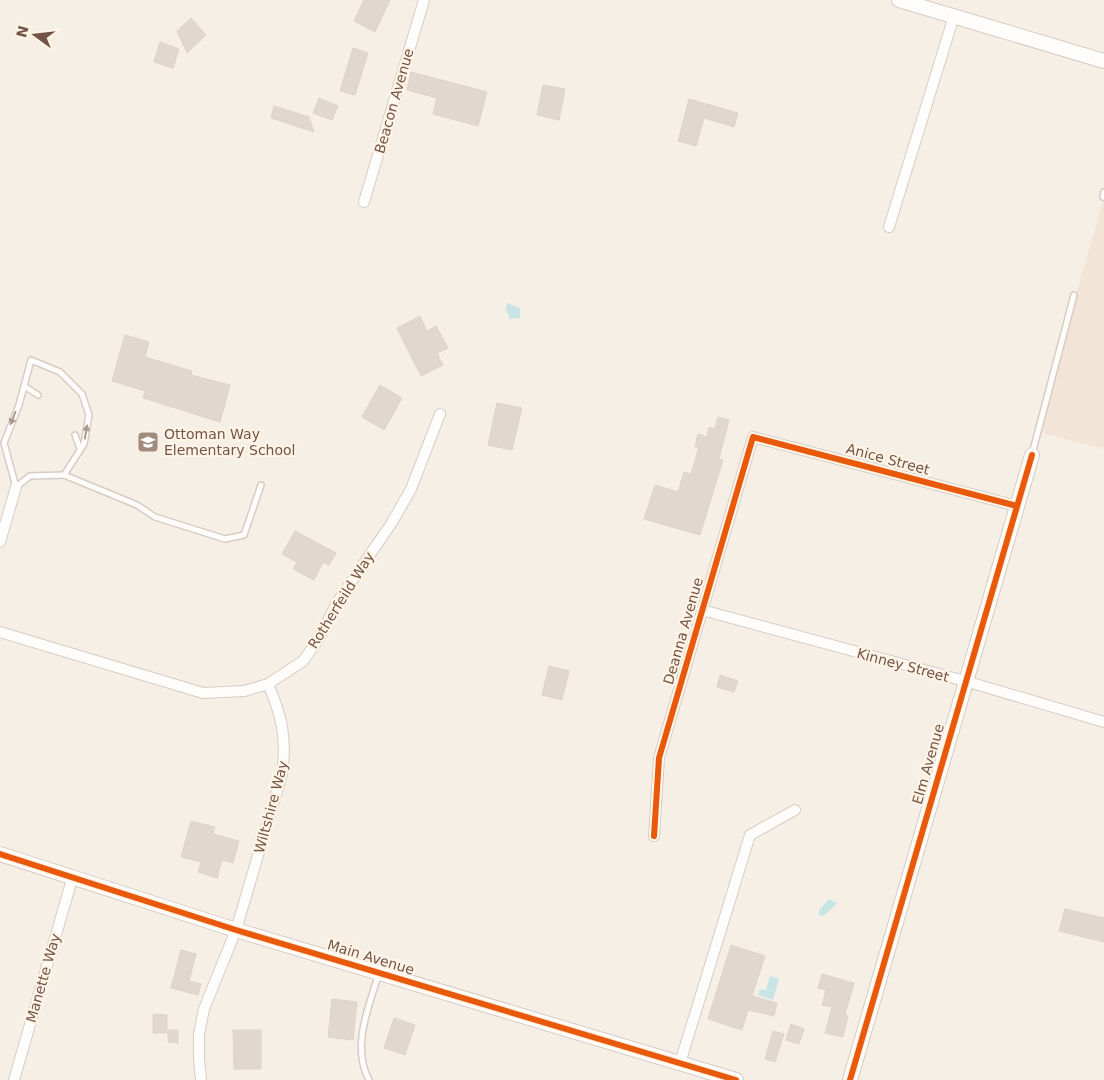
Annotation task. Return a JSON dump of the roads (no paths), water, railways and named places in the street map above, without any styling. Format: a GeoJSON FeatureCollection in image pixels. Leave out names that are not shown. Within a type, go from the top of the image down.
{"type":"FeatureCollection","features":[{"type":"Feature","properties":{"kind":"street","name":"Beacon Avenue"},"geometry":{"type":"LineString","coordinates":[[364,202],[424,0]]}},
{"type":"Feature","properties":{"kind":"street"},"geometry":{"type":"LineString","coordinates":[[899,0],[1104,61]]}},
{"type":"Feature","properties":{"kind":"street"},"geometry":{"type":"LineString","coordinates":[[889,227],[954,16]]}},
{"type":"Feature","properties":{"kind":"street","name":"Rotherfeild Way"},"geometry":{"type":"LineString","coordinates":[[0,632],[203,693],[244,691],[268,684],[303,661],[318,640],[338,601],[391,524],[411,489],[440,414]]}},
{"type":"Feature","properties":{"kind":"street","name":"Anice Street"},"geometry":{"type":"LineString","coordinates":[[753,437],[1017,506]]}},
{"type":"Feature","properties":{"kind":"street","name":"Deanna Avenue"},"geometry":{"type":"LineString","coordinates":[[654,836],[659,758],[753,437]]}},
{"type":"Feature","properties":{"kind":"street","name":"Elm Avenue"},"geometry":{"type":"LineString","coordinates":[[850,1080],[1032,455]]}},
{"type":"Feature","properties":{"kind":"street"},"geometry":{"type":"LineString","coordinates":[[0,542],[16,487]]}},
{"type":"Feature","properties":{"kind":"street","name":"Kinney Street"},"geometry":{"type":"LineString","coordinates":[[702,610],[965,681],[1104,722]]}},
{"type":"Feature","properties":{"kind":"street","name":"Wiltshire Way"},"geometry":{"type":"LineString","coordinates":[[201,1080],[199,1034],[204,1009],[236,930],[282,774],[284,729],[278,706],[268,684]]}},
{"type":"Feature","properties":{"kind":"street"},"geometry":{"type":"LineString","coordinates":[[680,1063],[750,835],[795,810]]}},
{"type":"Feature","properties":{"kind":"street","name":"Main Avenue"},"geometry":{"type":"LineString","coordinates":[[0,854],[236,930],[736,1080]]}},
{"type":"Feature","properties":{"kind":"street","name":"Manette Way"},"geometry":{"type":"LineString","coordinates":[[14,1080],[73,876]]}},
{"type":"Feature","properties":{"kind":"lane"},"geometry":{"type":"LineString","coordinates":[[1032,455],[1074,295]]}},
{"type":"Feature","properties":{"kind":"lane"},"geometry":{"type":"LineString","coordinates":[[64,475],[84,444],[89,416],[82,394],[60,372],[31,360],[4,443],[16,487],[30,476],[64,475],[137,504],[155,516],[225,539],[244,535],[261,484]]}},
{"type":"Feature","properties":{"kind":"lane"},"geometry":{"type":"LineString","coordinates":[[24,386],[38,395]]}},
{"type":"Feature","properties":{"kind":"lane"},"geometry":{"type":"LineString","coordinates":[[75,435],[80,449]]}},
{"type":"Feature","properties":{"kind":"lane"},"geometry":{"type":"LineString","coordinates":[[368,1080],[363,1066],[361,1037],[379,973]]}},
{"type":"Feature","properties":{"kind":"water"},"geometry":{"type":"Polygon","coordinates":[[[507,303],[520,308],[520,318],[510,319],[506,310],[507,303]]]}},
{"type":"Feature","properties":{"kind":"water"},"geometry":{"type":"Polygon","coordinates":[[[829,899],[837,903],[823,916],[819,915],[819,910],[829,899]]]}},
{"type":"Feature","properties":{"kind":"water"},"geometry":{"type":"Polygon","coordinates":[[[770,976],[779,979],[773,1000],[758,995],[760,989],[766,990],[770,976]]]}},
{"type":"Feature","properties":{"kind":"place","name":"Ottoman Way Elementary School"},"geometry":{"type":"Point","coordinates":[148,442]}}]}
